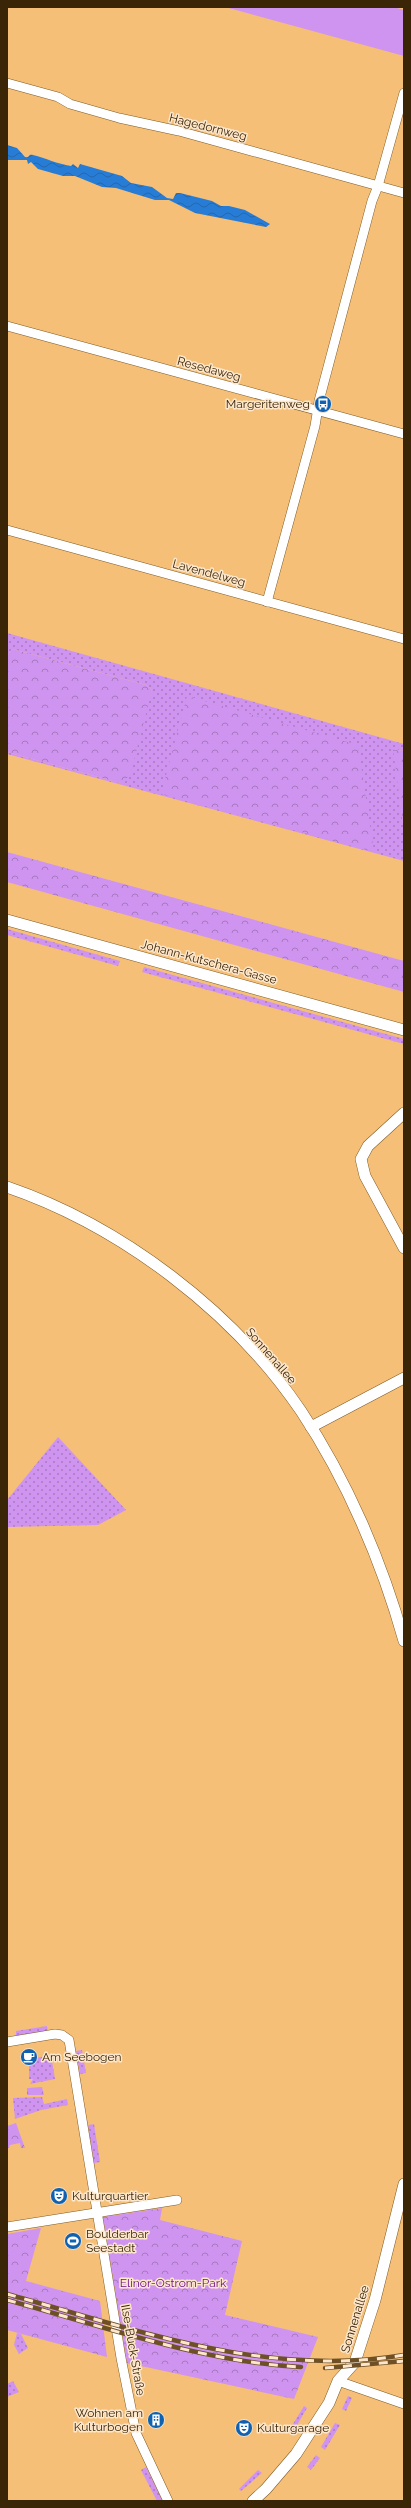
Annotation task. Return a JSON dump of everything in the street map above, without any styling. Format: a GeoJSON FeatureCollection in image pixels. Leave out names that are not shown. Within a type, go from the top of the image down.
{"type":"FeatureCollection","features":[{"type":"Feature","properties":{"kind":"street","name":"Hagedornweg"},"geometry":{"type":"LineString","coordinates":[[7,83],[58,97],[70,104],[119,118],[179,131],[404,193]]}},
{"type":"Feature","properties":{"kind":"street"},"geometry":{"type":"LineString","coordinates":[[267,602],[315,426],[317,411],[372,201],[378,186],[404,93]]}},
{"type":"Feature","properties":{"kind":"street","name":"Resedaweg"},"geometry":{"type":"LineString","coordinates":[[7,326],[404,434]]}},
{"type":"Feature","properties":{"kind":"street","name":"Lavendelweg"},"geometry":{"type":"LineString","coordinates":[[7,530],[404,639]]}},
{"type":"Feature","properties":{"kind":"street","name":"Johann-Kutschera-Gasse"},"geometry":{"type":"LineString","coordinates":[[7,920],[404,1030]]}},
{"type":"Feature","properties":{"kind":"street"},"geometry":{"type":"LineString","coordinates":[[404,1113],[368,1146],[361,1159],[365,1176],[404,1248]]}},
{"type":"Feature","properties":{"kind":"street","name":"Sonnenallee"},"geometry":{"type":"LineString","coordinates":[[7,1187],[39,1198],[76,1216],[141,1254],[204,1304],[244,1342],[289,1395],[311,1428],[337,1474],[369,1541],[389,1592],[404,1641]]}},
{"type":"Feature","properties":{"kind":"street"},"geometry":{"type":"LineString","coordinates":[[311,1428],[404,1378]]}},
{"type":"Feature","properties":{"kind":"street","name":"Ilse-Buck-Straße"},"geometry":{"type":"LineString","coordinates":[[7,2042],[55,2034],[62,2035],[69,2040],[121,2358],[136,2433],[168,2501]]}},
{"type":"Feature","properties":{"kind":"street","name":"Sonnenallee"},"geometry":{"type":"LineString","coordinates":[[253,2501],[266,2489],[296,2454],[329,2403],[338,2381],[355,2362],[375,2300],[404,2184]]}},
{"type":"Feature","properties":{"kind":"street"},"geometry":{"type":"LineString","coordinates":[[7,2227],[177,2200]]}},
{"type":"Feature","properties":{"kind":"street"},"geometry":{"type":"LineString","coordinates":[[338,2381],[404,2404]]}},
{"type":"Feature","properties":{"kind":"green space"},"geometry":{"type":"Polygon","coordinates":[[[225,7],[394,7],[404,10],[404,56],[225,7]]]}},
{"type":"Feature","properties":{"kind":"green space"},"geometry":{"type":"Polygon","coordinates":[[[7,633],[404,744],[404,751],[394,749],[404,831],[404,861],[7,754],[7,752],[120,783],[152,690],[146,685],[12,649],[7,656],[7,633]]]}},
{"type":"Feature","properties":{"kind":"green space"},"geometry":{"type":"Polygon","coordinates":[[[12,649],[146,685],[152,690],[130,776],[120,783],[7,752],[7,656],[12,649]]]}},
{"type":"Feature","properties":{"kind":"green space"},"geometry":{"type":"Polygon","coordinates":[[[187,696],[358,745],[374,852],[161,794],[187,696]]]}},
{"type":"Feature","properties":{"kind":"green space"},"geometry":{"type":"Polygon","coordinates":[[[393,749],[404,751],[404,831],[393,749]]]}},
{"type":"Feature","properties":{"kind":"green space"},"geometry":{"type":"Polygon","coordinates":[[[7,852],[404,961],[404,992],[7,882],[7,852]]]}},
{"type":"Feature","properties":{"kind":"green space"},"geometry":{"type":"Polygon","coordinates":[[[7,929],[120,961],[118,966],[7,935],[7,929]]]}},
{"type":"Feature","properties":{"kind":"green space"},"geometry":{"type":"Polygon","coordinates":[[[144,967],[404,1039],[404,1044],[142,972],[144,967]]]}},
{"type":"Feature","properties":{"kind":"green space"},"geometry":{"type":"Polygon","coordinates":[[[58,1437],[126,1510],[98,1525],[7,1527],[7,1500],[58,1437]]]}},
{"type":"Feature","properties":{"kind":"green space"},"geometry":{"type":"Polygon","coordinates":[[[47,2026],[48,2032],[16,2037],[16,2031],[47,2026]]]}},
{"type":"Feature","properties":{"kind":"green space"},"geometry":{"type":"Polygon","coordinates":[[[82,2050],[86,2073],[80,2074],[76,2051],[82,2050]]]}},
{"type":"Feature","properties":{"kind":"green space"},"geometry":{"type":"Polygon","coordinates":[[[51,2055],[55,2079],[30,2084],[33,2079],[29,2079],[29,2059],[51,2055]]]}},
{"type":"Feature","properties":{"kind":"green space"},"geometry":{"type":"Polygon","coordinates":[[[42,2087],[44,2095],[27,2095],[27,2088],[42,2087]]]}},
{"type":"Feature","properties":{"kind":"green space"},"geometry":{"type":"Polygon","coordinates":[[[42,2097],[44,2104],[67,2099],[68,2105],[41,2110],[15,2119],[13,2098],[42,2097]]]}},
{"type":"Feature","properties":{"kind":"green space"},"geometry":{"type":"Polygon","coordinates":[[[16,2123],[25,2148],[21,2148],[20,2143],[10,2145],[9,2148],[7,2148],[7,2126],[16,2123]]]}},
{"type":"Feature","properties":{"kind":"green space"},"geometry":{"type":"Polygon","coordinates":[[[94,2124],[100,2162],[94,2163],[88,2125],[94,2124]]]}},
{"type":"Feature","properties":{"kind":"green space","name":"Elinor-Ostrom-Park"},"geometry":{"type":"Polygon","coordinates":[[[162,2208],[160,2220],[242,2241],[225,2315],[318,2337],[294,2399],[127,2363],[103,2217],[162,2208]]]}},
{"type":"Feature","properties":{"kind":"green space","name":"Elinor-Ostrom-Park"},"geometry":{"type":"Polygon","coordinates":[[[41,2228],[26,2281],[100,2301],[107,2357],[7,2330],[7,2234],[41,2228]]]}},
{"type":"Feature","properties":{"kind":"green space"},"geometry":{"type":"Polygon","coordinates":[[[17,2333],[21,2334],[28,2348],[19,2354],[14,2345],[17,2333]]]}},
{"type":"Feature","properties":{"kind":"green space"},"geometry":{"type":"Polygon","coordinates":[[[13,2381],[19,2392],[7,2397],[7,2384],[13,2381]]]}},
{"type":"Feature","properties":{"kind":"green space"},"geometry":{"type":"Polygon","coordinates":[[[348,2396],[352,2398],[346,2411],[342,2409],[348,2396]]]}},
{"type":"Feature","properties":{"kind":"green space"},"geometry":{"type":"Polygon","coordinates":[[[304,2406],[307,2408],[293,2432],[290,2429],[304,2406]]]}},
{"type":"Feature","properties":{"kind":"green space"},"geometry":{"type":"Polygon","coordinates":[[[335,2423],[340,2425],[325,2450],[321,2447],[335,2423]]]}},
{"type":"Feature","properties":{"kind":"green space"},"geometry":{"type":"Polygon","coordinates":[[[316,2455],[320,2458],[311,2470],[307,2467],[316,2455]]]}},
{"type":"Feature","properties":{"kind":"green space"},"geometry":{"type":"Polygon","coordinates":[[[146,2467],[163,2501],[157,2501],[141,2470],[146,2467]]]}},
{"type":"Feature","properties":{"kind":"green space"},"geometry":{"type":"Polygon","coordinates":[[[258,2470],[262,2473],[241,2491],[239,2489],[258,2470]]]}},
{"type":"Feature","properties":{"kind":"water"},"geometry":{"type":"Polygon","coordinates":[[[7,145],[17,148],[25,157],[33,155],[66,165],[71,166],[73,164],[78,168],[80,164],[122,176],[131,183],[152,187],[167,198],[173,199],[176,193],[180,193],[212,201],[221,206],[229,206],[245,210],[270,224],[266,227],[195,213],[169,200],[155,200],[116,188],[102,187],[75,176],[63,176],[38,169],[31,162],[28,164],[27,160],[7,160],[7,145]]]}},
{"type":"Feature","properties":{"kind":"railway"},"geometry":{"type":"LineString","coordinates":[[7,2294],[154,2335],[203,2347],[252,2355],[302,2360],[353,2360],[404,2355]]}},
{"type":"Feature","properties":{"kind":"railway"},"geometry":{"type":"LineString","coordinates":[[7,2300],[189,2350],[264,2364],[301,2367]]}},
{"type":"Feature","properties":{"kind":"railway"},"geometry":{"type":"LineString","coordinates":[[325,2368],[404,2361]]}},
{"type":"Feature","properties":{"kind":"place","name":"Margeritenweg"},"geometry":{"type":"Point","coordinates":[323,404]}},
{"type":"Feature","properties":{"kind":"place","name":"Am Seebogen"},"geometry":{"type":"Point","coordinates":[29,2057]}},
{"type":"Feature","properties":{"kind":"place","name":"Kulturquartier"},"geometry":{"type":"Point","coordinates":[59,2196]}},
{"type":"Feature","properties":{"kind":"place","name":"Boulderbar Seestadt"},"geometry":{"type":"Point","coordinates":[73,2241]}},
{"type":"Feature","properties":{"kind":"place","name":"Wohnen am Kulturbogen"},"geometry":{"type":"Point","coordinates":[156,2420]}},
{"type":"Feature","properties":{"kind":"place","name":"Kulturgarage"},"geometry":{"type":"Point","coordinates":[244,2428]}}]}
